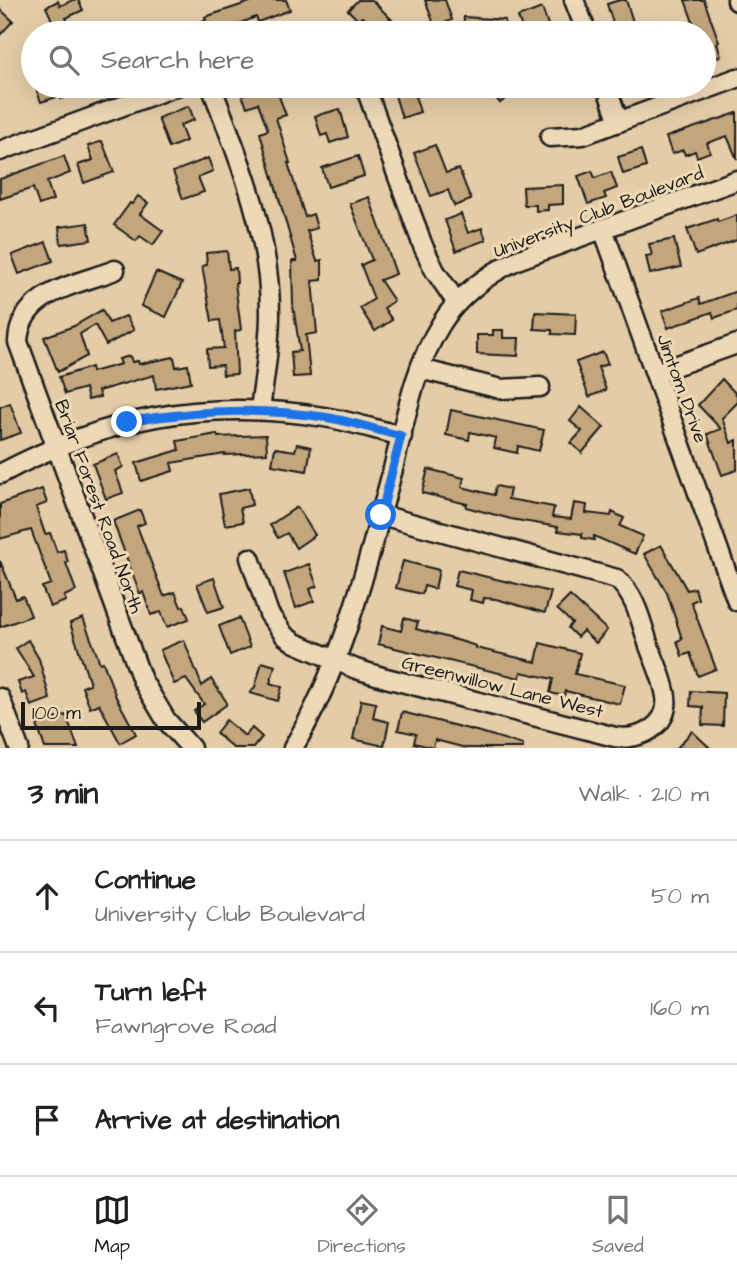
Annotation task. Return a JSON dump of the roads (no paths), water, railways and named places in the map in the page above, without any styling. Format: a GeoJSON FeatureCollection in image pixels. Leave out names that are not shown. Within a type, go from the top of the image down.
{"type":"FeatureCollection","features":[{"type":"Feature","properties":{"kind":"street"},"geometry":{"type":"LineString","coordinates":[[574,0],[582,21]]}},
{"type":"Feature","properties":{"kind":"street"},"geometry":{"type":"LineString","coordinates":[[716,86],[737,78]]}},
{"type":"Feature","properties":{"kind":"street"},"geometry":{"type":"LineString","coordinates":[[0,151],[144,98]]}},
{"type":"Feature","properties":{"kind":"street"},"geometry":{"type":"LineString","coordinates":[[216,98],[248,183],[264,245],[269,279],[270,315],[260,410]]}},
{"type":"Feature","properties":{"kind":"street"},"geometry":{"type":"LineString","coordinates":[[369,98],[423,246],[435,271],[457,303]]}},
{"type":"Feature","properties":{"kind":"street"},"geometry":{"type":"LineString","coordinates":[[610,98],[619,122]]}},
{"type":"Feature","properties":{"kind":"street"},"geometry":{"type":"LineString","coordinates":[[550,137],[583,135],[683,98]]}},
{"type":"Feature","properties":{"kind":"street","name":"University Club Boulevard"},"geometry":{"type":"LineString","coordinates":[[293,748],[336,661],[362,586],[421,369],[435,334],[457,303],[502,267],[737,180]]}},
{"type":"Feature","properties":{"kind":"street","name":"Jimtom Drive"},"geometry":{"type":"LineString","coordinates":[[603,229],[737,601]]}},
{"type":"Feature","properties":{"kind":"street","name":"Briar Forest Road North"},"geometry":{"type":"LineString","coordinates":[[115,270],[37,301],[24,315],[18,332],[18,342],[142,680],[166,720],[191,748]]}},
{"type":"Feature","properties":{"kind":"street"},"geometry":{"type":"LineString","coordinates":[[655,373],[737,344]]}},
{"type":"Feature","properties":{"kind":"street"},"geometry":{"type":"LineString","coordinates":[[421,369],[500,389],[540,387]]}},
{"type":"Feature","properties":{"kind":"street"},"geometry":{"type":"LineString","coordinates":[[0,474],[55,446],[114,425],[168,414],[232,409],[260,410],[326,417],[401,436]]}},
{"type":"Feature","properties":{"kind":"street","name":"Greenwillow Lane West"},"geometry":{"type":"LineString","coordinates":[[250,558],[269,614],[276,625],[295,643],[336,661],[386,678],[615,737],[625,738],[651,731],[664,715],[666,695],[632,596],[617,579],[381,515]]}},
{"type":"Feature","properties":{"kind":"street"},"geometry":{"type":"LineString","coordinates":[[0,698],[19,748]]}}]}
